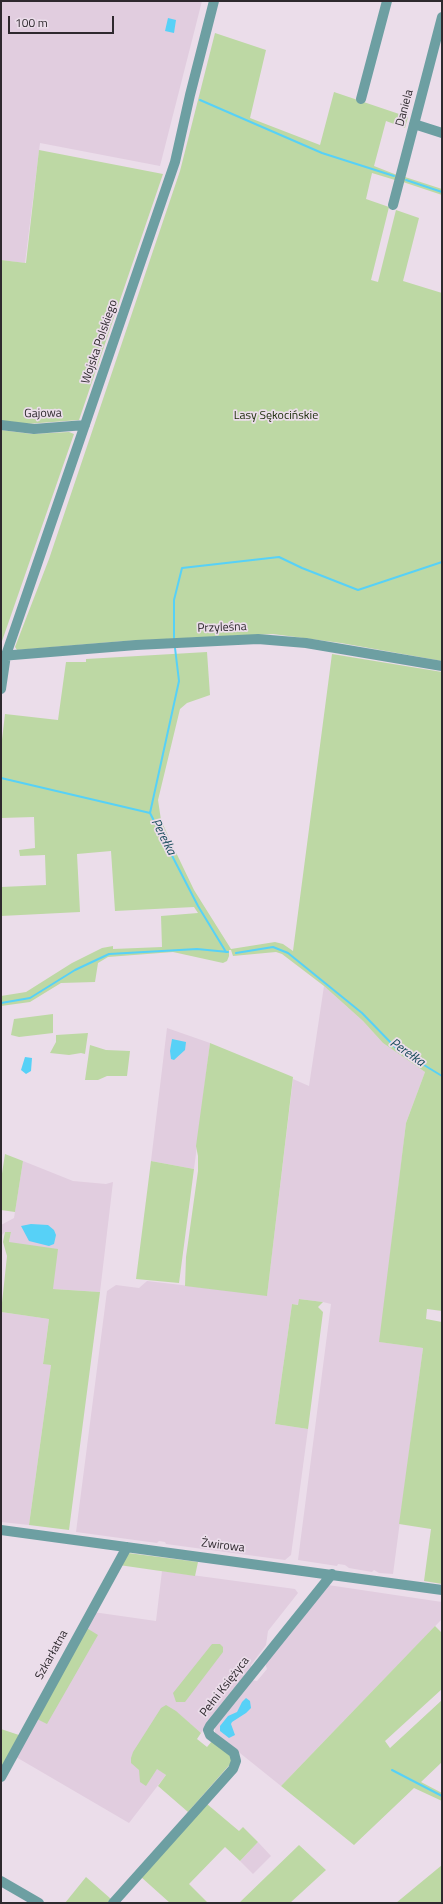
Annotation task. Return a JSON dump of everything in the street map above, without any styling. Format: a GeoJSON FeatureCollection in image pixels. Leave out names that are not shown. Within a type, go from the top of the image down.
{"type":"FeatureCollection","features":[{"type":"Feature","properties":{"kind":"street","name":"Wojska Polskiego"},"geometry":{"type":"LineString","coordinates":[[1,689],[3,655],[85,425],[175,162],[214,1]]}},
{"type":"Feature","properties":{"kind":"street"},"geometry":{"type":"LineString","coordinates":[[362,99],[387,1]]}},
{"type":"Feature","properties":{"kind":"street","name":"Daniela"},"geometry":{"type":"LineString","coordinates":[[393,205],[442,17]]}},
{"type":"Feature","properties":{"kind":"street"},"geometry":{"type":"LineString","coordinates":[[414,124],[442,133]]}},
{"type":"Feature","properties":{"kind":"street","name":"Gajowa"},"geometry":{"type":"LineString","coordinates":[[1,425],[34,429],[85,425]]}},
{"type":"Feature","properties":{"kind":"street","name":"Przyleśna"},"geometry":{"type":"LineString","coordinates":[[3,655],[172,643],[265,640],[334,647],[442,666]]}},
{"type":"Feature","properties":{"kind":"street","name":"Żwirowa"},"geometry":{"type":"LineString","coordinates":[[1,1530],[442,1590]]}},
{"type":"Feature","properties":{"kind":"street","name":"Szkarłatna"},"geometry":{"type":"LineString","coordinates":[[1,1777],[127,1546]]}},
{"type":"Feature","properties":{"kind":"street","name":"Pełni Księżyca"},"geometry":{"type":"LineString","coordinates":[[113,1903],[233,1769],[236,1761],[234,1753],[210,1735],[208,1730],[210,1726],[332,1574]]}},
{"type":"Feature","properties":{"kind":"street"},"geometry":{"type":"LineString","coordinates":[[3,1885],[39,1903]]}},
{"type":"Feature","properties":{"kind":"shaded area"},"geometry":{"type":"Polygon","coordinates":[[[1,1],[202,1],[160,166],[40,143],[25,263],[1,260],[1,1]]]}},
{"type":"Feature","properties":{"kind":"shaded area"},"geometry":{"type":"Polygon","coordinates":[[[324,986],[363,1021],[383,1043],[425,1072],[406,1123],[380,1342],[423,1348],[393,1574],[379,1573],[374,1570],[372,1572],[349,1568],[345,1565],[338,1564],[337,1566],[298,1560],[331,1304],[323,1302],[299,1299],[299,1305],[292,1304],[275,1424],[308,1429],[291,1555],[285,1560],[166,1544],[165,1542],[159,1541],[157,1543],[76,1532],[107,1291],[116,1285],[139,1288],[147,1281],[267,1295],[293,1079],[309,1086],[324,986]]]}},
{"type":"Feature","properties":{"kind":"shaded area"},"geometry":{"type":"Polygon","coordinates":[[[167,1028],[210,1043],[194,1169],[151,1161],[167,1028]]]}},
{"type":"Feature","properties":{"kind":"shaded area"},"geometry":{"type":"Polygon","coordinates":[[[23,1161],[73,1181],[106,1184],[113,1182],[100,1292],[53,1289],[9,1242],[11,1232],[5,1232],[1,1236],[1,1225],[14,1218],[23,1161]]]}},
{"type":"Feature","properties":{"kind":"shaded area"},"geometry":{"type":"Polygon","coordinates":[[[1,1312],[49,1319],[43,1363],[51,1365],[29,1525],[1,1522],[1,1312]]]}},
{"type":"Feature","properties":{"kind":"shaded area"},"geometry":{"type":"Polygon","coordinates":[[[162,1571],[295,1589],[298,1593],[268,1631],[266,1645],[251,1665],[251,1671],[201,1733],[176,1712],[157,1768],[166,1775],[129,1823],[16,1757],[93,1612],[156,1621],[162,1571]]]}},
{"type":"Feature","properties":{"kind":"shaded area"},"geometry":{"type":"Polygon","coordinates":[[[328,1585],[442,1602],[442,1619],[281,1786],[215,1733],[215,1726],[252,1680],[257,1681],[267,1669],[265,1663],[328,1585]]]}},
{"type":"Feature","properties":{"kind":"shaded area"},"geometry":{"type":"Polygon","coordinates":[[[258,1842],[271,1856],[253,1874],[240,1861],[258,1842]]]}},
{"type":"Feature","properties":{"kind":"green space","name":"Lasy Sękocińskie"},"geometry":{"type":"Polygon","coordinates":[[[215,33],[266,50],[250,118],[320,145],[334,92],[408,117],[405,128],[386,121],[374,166],[397,175],[395,180],[372,173],[366,199],[389,207],[371,280],[378,282],[396,210],[419,218],[403,281],[442,293],[442,661],[341,643],[273,634],[124,641],[17,650],[15,647],[49,559],[180,171],[215,33]]]}},
{"type":"Feature","properties":{"kind":"green space"},"geometry":{"type":"Polygon","coordinates":[[[39,150],[163,174],[79,420],[26,424],[1,421],[1,260],[26,263],[39,150]]]}},
{"type":"Feature","properties":{"kind":"green space"},"geometry":{"type":"Polygon","coordinates":[[[405,177],[442,189],[442,195],[403,182],[405,177]]]}},
{"type":"Feature","properties":{"kind":"green space"},"geometry":{"type":"Polygon","coordinates":[[[1,430],[32,434],[69,432],[74,434],[1,644],[1,430]]]}},
{"type":"Feature","properties":{"kind":"green space"},"geometry":{"type":"Polygon","coordinates":[[[207,652],[210,695],[187,703],[180,709],[158,800],[161,820],[194,890],[231,949],[275,942],[283,944],[293,951],[332,654],[442,672],[442,1311],[427,1309],[426,1319],[442,1322],[442,1584],[424,1581],[431,1529],[399,1524],[423,1348],[379,1342],[406,1123],[425,1072],[383,1043],[363,1021],[324,986],[282,954],[276,952],[233,956],[231,950],[229,950],[227,961],[223,963],[173,952],[108,957],[98,963],[95,982],[61,983],[30,1002],[1,1006],[1,996],[26,992],[72,963],[102,948],[113,946],[113,949],[162,947],[161,916],[198,913],[194,907],[115,911],[111,851],[77,854],[80,912],[1,916],[1,887],[46,885],[45,855],[20,856],[19,850],[35,848],[34,817],[1,818],[1,748],[5,714],[58,720],[66,662],[86,662],[86,659],[207,652]]]}},
{"type":"Feature","properties":{"kind":"green space"},"geometry":{"type":"Polygon","coordinates":[[[53,1014],[53,1033],[19,1037],[11,1035],[14,1019],[53,1014]]]}},
{"type":"Feature","properties":{"kind":"green space"},"geometry":{"type":"Polygon","coordinates":[[[88,1033],[85,1054],[81,1053],[69,1055],[50,1053],[56,1042],[56,1035],[88,1033]]]}},
{"type":"Feature","properties":{"kind":"green space"},"geometry":{"type":"Polygon","coordinates":[[[210,1043],[293,1077],[267,1296],[185,1286],[186,1257],[198,1171],[196,1146],[210,1043]]]}},
{"type":"Feature","properties":{"kind":"green space"},"geometry":{"type":"Polygon","coordinates":[[[90,1045],[106,1050],[130,1051],[127,1076],[107,1076],[98,1080],[85,1080],[90,1045]]]}},
{"type":"Feature","properties":{"kind":"green space"},"geometry":{"type":"Polygon","coordinates":[[[5,1154],[23,1161],[15,1212],[1,1210],[1,1180],[5,1154]]]}},
{"type":"Feature","properties":{"kind":"green space"},"geometry":{"type":"Polygon","coordinates":[[[151,1161],[194,1169],[179,1283],[136,1279],[151,1161]]]}},
{"type":"Feature","properties":{"kind":"green space"},"geometry":{"type":"Polygon","coordinates":[[[5,1232],[11,1232],[9,1242],[58,1249],[53,1289],[100,1292],[69,1530],[29,1525],[51,1365],[43,1364],[49,1319],[1,1312],[7,1256],[3,1242],[5,1232]]]}},
{"type":"Feature","properties":{"kind":"green space"},"geometry":{"type":"Polygon","coordinates":[[[299,1299],[323,1302],[318,1307],[323,1312],[308,1429],[275,1424],[292,1304],[298,1305],[299,1299]]]}},
{"type":"Feature","properties":{"kind":"green space"},"geometry":{"type":"Polygon","coordinates":[[[128,1553],[198,1562],[195,1576],[119,1565],[128,1553]]]}},
{"type":"Feature","properties":{"kind":"green space"},"geometry":{"type":"Polygon","coordinates":[[[435,1626],[442,1633],[442,1689],[385,1741],[390,1748],[442,1700],[442,1762],[421,1782],[442,1793],[442,1801],[414,1788],[354,1845],[281,1786],[435,1626]]]}},
{"type":"Feature","properties":{"kind":"green space"},"geometry":{"type":"Polygon","coordinates":[[[85,1627],[98,1635],[47,1724],[35,1718],[85,1627]]]}},
{"type":"Feature","properties":{"kind":"green space"},"geometry":{"type":"Polygon","coordinates":[[[212,1644],[220,1644],[223,1647],[223,1652],[185,1702],[176,1702],[173,1693],[212,1644]]]}},
{"type":"Feature","properties":{"kind":"green space"},"geometry":{"type":"Polygon","coordinates":[[[166,1705],[176,1711],[201,1733],[197,1739],[207,1747],[212,1741],[232,1757],[232,1762],[188,1812],[158,1786],[166,1775],[157,1769],[146,1786],[140,1782],[139,1770],[131,1763],[133,1752],[161,1708],[166,1705]]]}},
{"type":"Feature","properties":{"kind":"green space"},"geometry":{"type":"Polygon","coordinates":[[[1,1729],[19,1735],[1,1768],[1,1729]]]}},
{"type":"Feature","properties":{"kind":"green space"},"geometry":{"type":"Polygon","coordinates":[[[207,1804],[239,1831],[243,1827],[258,1842],[240,1861],[225,1847],[189,1884],[208,1903],[170,1903],[141,1877],[207,1804]]]}},
{"type":"Feature","properties":{"kind":"green space"},"geometry":{"type":"Polygon","coordinates":[[[299,1845],[326,1870],[290,1903],[239,1903],[299,1845]]]}},
{"type":"Feature","properties":{"kind":"green space"},"geometry":{"type":"Polygon","coordinates":[[[442,1865],[442,1903],[396,1903],[442,1865]]]}},
{"type":"Feature","properties":{"kind":"green space"},"geometry":{"type":"Polygon","coordinates":[[[86,1877],[111,1899],[107,1903],[65,1903],[86,1877]]]}},
{"type":"Feature","properties":{"kind":"water"},"geometry":{"type":"Polygon","coordinates":[[[168,18],[176,20],[174,33],[165,31],[168,18]]]}},
{"type":"Feature","properties":{"kind":"water"},"geometry":{"type":"Polygon","coordinates":[[[172,1039],[186,1042],[185,1050],[174,1060],[171,1059],[170,1051],[172,1039]]]}},
{"type":"Feature","properties":{"kind":"water"},"geometry":{"type":"Polygon","coordinates":[[[25,1057],[32,1058],[31,1071],[26,1074],[21,1070],[25,1057]]]}},
{"type":"Feature","properties":{"kind":"water"},"geometry":{"type":"Polygon","coordinates":[[[31,1224],[48,1225],[54,1230],[56,1235],[54,1244],[49,1246],[29,1241],[21,1226],[31,1224]]]}},
{"type":"Feature","properties":{"kind":"water"},"geometry":{"type":"Polygon","coordinates":[[[246,1698],[250,1701],[251,1708],[232,1722],[231,1724],[235,1735],[229,1738],[220,1731],[220,1726],[228,1716],[237,1712],[242,1702],[246,1698]]]}},
{"type":"Feature","properties":{"kind":"waterway"},"geometry":{"type":"LineString","coordinates":[[200,100],[322,153],[394,176]]}},
{"type":"Feature","properties":{"kind":"waterway"},"geometry":{"type":"LineString","coordinates":[[406,180],[442,192]]}},
{"type":"Feature","properties":{"kind":"waterway"},"geometry":{"type":"LineString","coordinates":[[174,638],[174,600],[182,568],[279,557],[302,568],[358,590],[442,562]]}},
{"type":"Feature","properties":{"kind":"waterway"},"geometry":{"type":"LineString","coordinates":[[150,813],[179,681],[175,648]]}},
{"type":"Feature","properties":{"kind":"waterway","name":"Perełka"},"geometry":{"type":"LineString","coordinates":[[1,778],[150,813],[198,906],[226,952]]}},
{"type":"Feature","properties":{"kind":"waterway","name":"Perełka"},"geometry":{"type":"LineString","coordinates":[[236,953],[273,947],[288,953],[362,1013],[396,1048],[442,1076]]}},
{"type":"Feature","properties":{"kind":"waterway"},"geometry":{"type":"LineString","coordinates":[[1,1003],[30,998],[75,970],[109,954],[197,949],[228,952]]}},
{"type":"Feature","properties":{"kind":"waterway"},"geometry":{"type":"LineString","coordinates":[[392,1770],[442,1796]]}}]}
